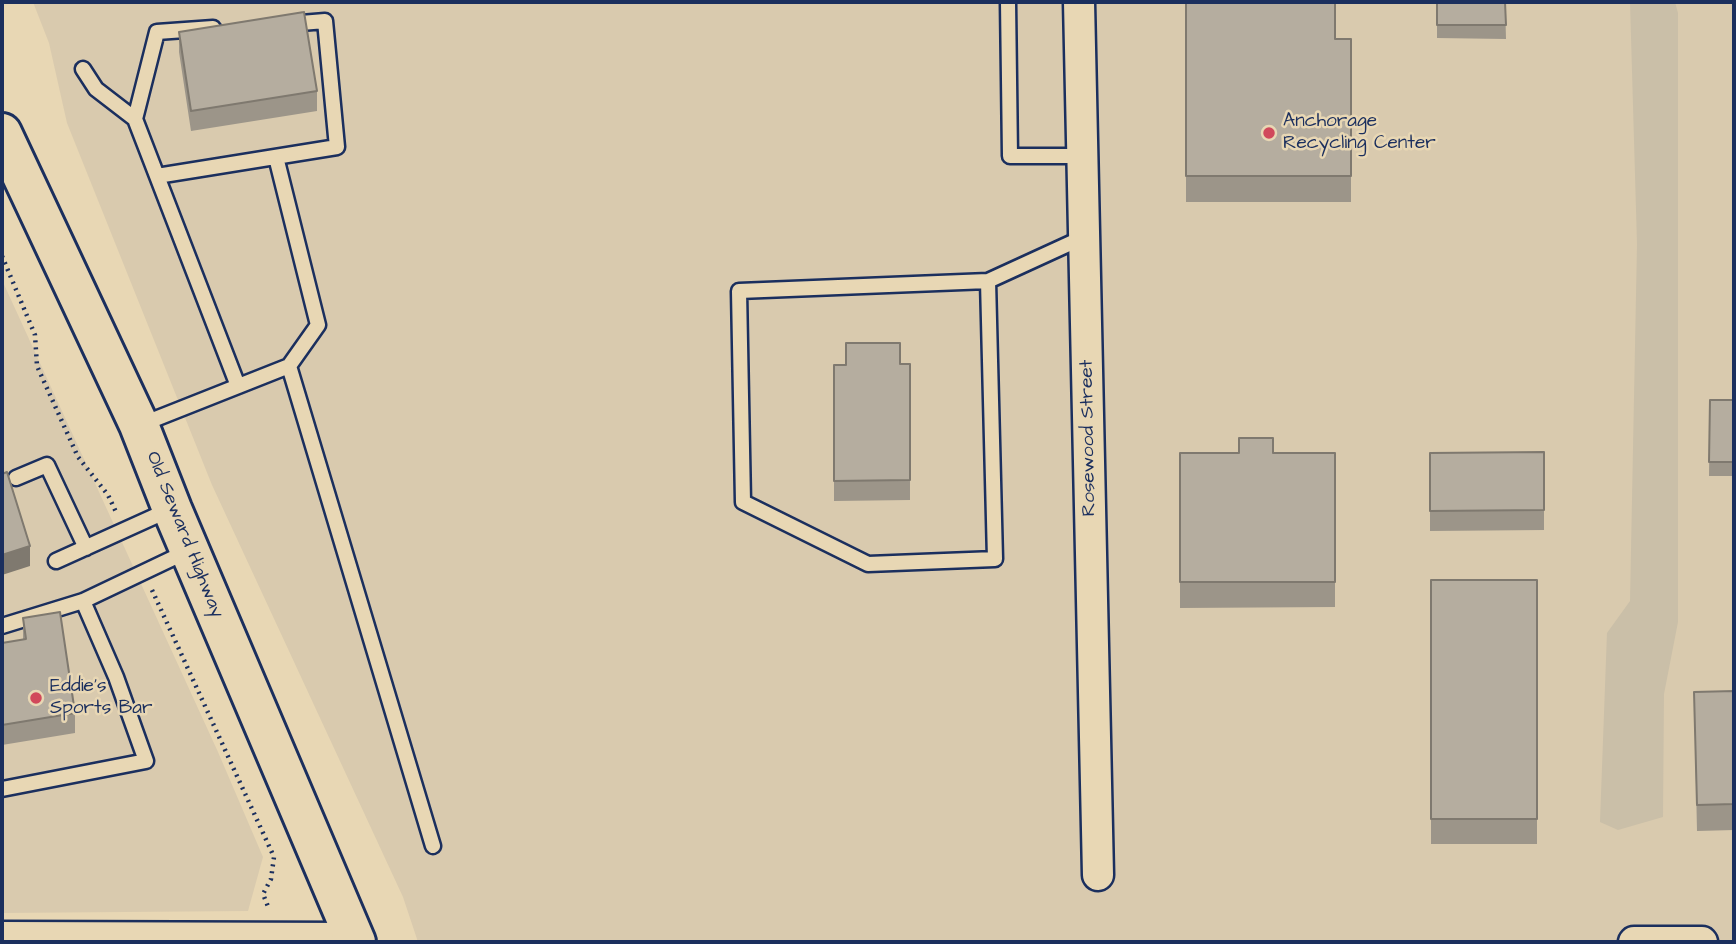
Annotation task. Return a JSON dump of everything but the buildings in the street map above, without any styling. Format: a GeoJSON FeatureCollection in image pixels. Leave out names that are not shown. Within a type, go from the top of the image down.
{"type":"FeatureCollection","features":[{"type":"Feature","properties":{"kind":"main road","name":"Old Seward Highway"},"geometry":{"type":"LineString","coordinates":[[2,133],[139,425],[355,940]]}},
{"type":"Feature","properties":{"kind":"street","name":"Rosewood Street"},"geometry":{"type":"LineString","coordinates":[[1079,2],[1098,875]]}},
{"type":"Feature","properties":{"kind":"street"},"geometry":{"type":"LineString","coordinates":[[2,937],[149,940],[281,937],[355,940]]}},
{"type":"Feature","properties":{"kind":"street"},"geometry":{"type":"LineString","coordinates":[[1634,942],[1702,942]]}},
{"type":"Feature","properties":{"kind":"lane"},"geometry":{"type":"LineString","coordinates":[[1008,2],[1010,156],[1083,156]]}},
{"type":"Feature","properties":{"kind":"lane"},"geometry":{"type":"LineString","coordinates":[[158,176],[337,147],[325,22],[269,25]]}},
{"type":"Feature","properties":{"kind":"lane"},"geometry":{"type":"LineString","coordinates":[[135,119],[158,32],[227,27]]}},
{"type":"Feature","properties":{"kind":"lane"},"geometry":{"type":"LineString","coordinates":[[83,69],[96,89],[135,119],[238,386]]}},
{"type":"Feature","properties":{"kind":"lane"},"geometry":{"type":"LineString","coordinates":[[139,425],[289,366],[317,325],[276,157]]}},
{"type":"Feature","properties":{"kind":"lane"},"geometry":{"type":"LineString","coordinates":[[988,282],[995,559],[868,564],[743,502],[739,291],[988,282],[1084,237]]}},
{"type":"Feature","properties":{"kind":"lane"},"geometry":{"type":"LineString","coordinates":[[289,366],[433,846]]}},
{"type":"Feature","properties":{"kind":"lane"},"geometry":{"type":"LineString","coordinates":[[16,478],[47,465],[86,548]]}},
{"type":"Feature","properties":{"kind":"lane"},"geometry":{"type":"LineString","coordinates":[[56,561],[172,509]]}},
{"type":"Feature","properties":{"kind":"lane"},"geometry":{"type":"LineString","coordinates":[[2,626],[83,601],[190,550]]}},
{"type":"Feature","properties":{"kind":"lane"},"geometry":{"type":"LineString","coordinates":[[2,789],[146,761],[116,677],[83,601]]}},
{"type":"Feature","properties":{"kind":"path"},"geometry":{"type":"LineString","coordinates":[[2,256],[36,335],[37,366],[78,457],[108,495],[125,530]]}},
{"type":"Feature","properties":{"kind":"path"},"geometry":{"type":"LineString","coordinates":[[144,572],[274,857],[271,878],[263,894],[281,937]]}},
{"type":"Feature","properties":{"kind":"shaded area"},"geometry":{"type":"Polygon","coordinates":[[[33,2],[1734,2],[1734,942],[418,942],[403,897],[212,485],[67,123],[49,43],[33,2]]]}},
{"type":"Feature","properties":{"kind":"shaded area"},"geometry":{"type":"Polygon","coordinates":[[[1630,2],[1675,2],[1678,13],[1678,622],[1664,694],[1663,817],[1618,830],[1600,822],[1607,633],[1630,601],[1637,244],[1630,2]]]}},
{"type":"Feature","properties":{"kind":"shaded area"},"geometry":{"type":"Polygon","coordinates":[[[2,280],[218,752],[263,857],[248,911],[2,913],[2,280]]]}},
{"type":"Feature","properties":{"kind":"place","name":"Anchorage Recycling Center"},"geometry":{"type":"Point","coordinates":[1269,133]}},
{"type":"Feature","properties":{"kind":"place","name":"Eddie's Sports Bar"},"geometry":{"type":"Point","coordinates":[36,698]}}]}
